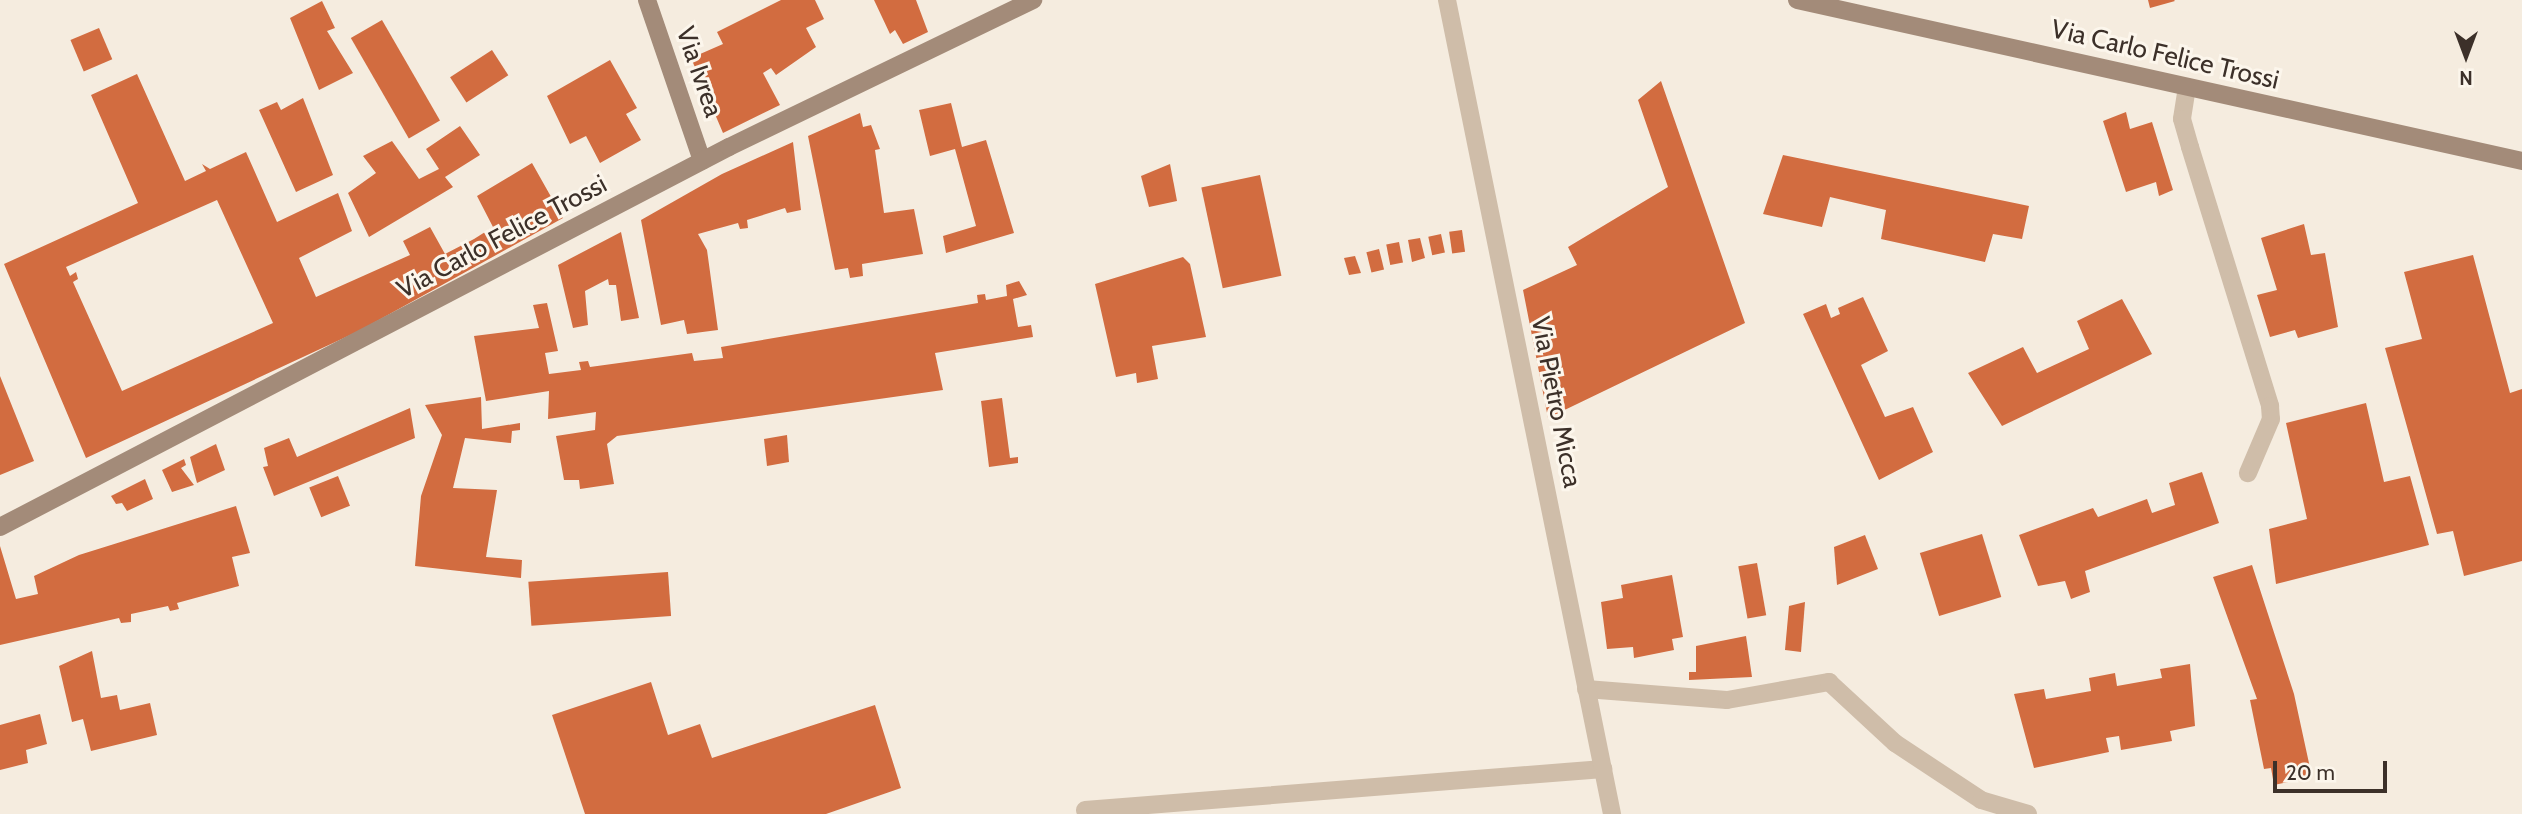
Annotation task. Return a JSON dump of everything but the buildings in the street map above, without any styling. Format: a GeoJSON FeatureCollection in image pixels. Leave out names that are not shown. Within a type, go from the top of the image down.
{"type":"FeatureCollection","features":[{"type":"Feature","properties":{"kind":"street","name":"Via Ivrea"},"geometry":{"type":"LineString","coordinates":[[646,0],[702,161]]}},
{"type":"Feature","properties":{"kind":"street","name":"Via Carlo Felice Trossi"},"geometry":{"type":"LineString","coordinates":[[0,527],[702,161],[1033,0]]}},
{"type":"Feature","properties":{"kind":"street","name":"Via Pietro Micca"},"geometry":{"type":"LineString","coordinates":[[1447,0],[1612,814]]}},
{"type":"Feature","properties":{"kind":"street","name":"Via Carlo Felice Trossi"},"geometry":{"type":"LineString","coordinates":[[1797,0],[2522,161]]}},
{"type":"Feature","properties":{"kind":"street"},"geometry":{"type":"LineString","coordinates":[[2187,87],[2182,119],[2270,406],[2271,419],[2248,473]]}},
{"type":"Feature","properties":{"kind":"street"},"geometry":{"type":"LineString","coordinates":[[1586,689],[1727,700],[1829,682],[1895,743],[1970,793],[2028,814]]}},
{"type":"Feature","properties":{"kind":"street"},"geometry":{"type":"LineString","coordinates":[[1086,810],[1603,769]]}}]}
